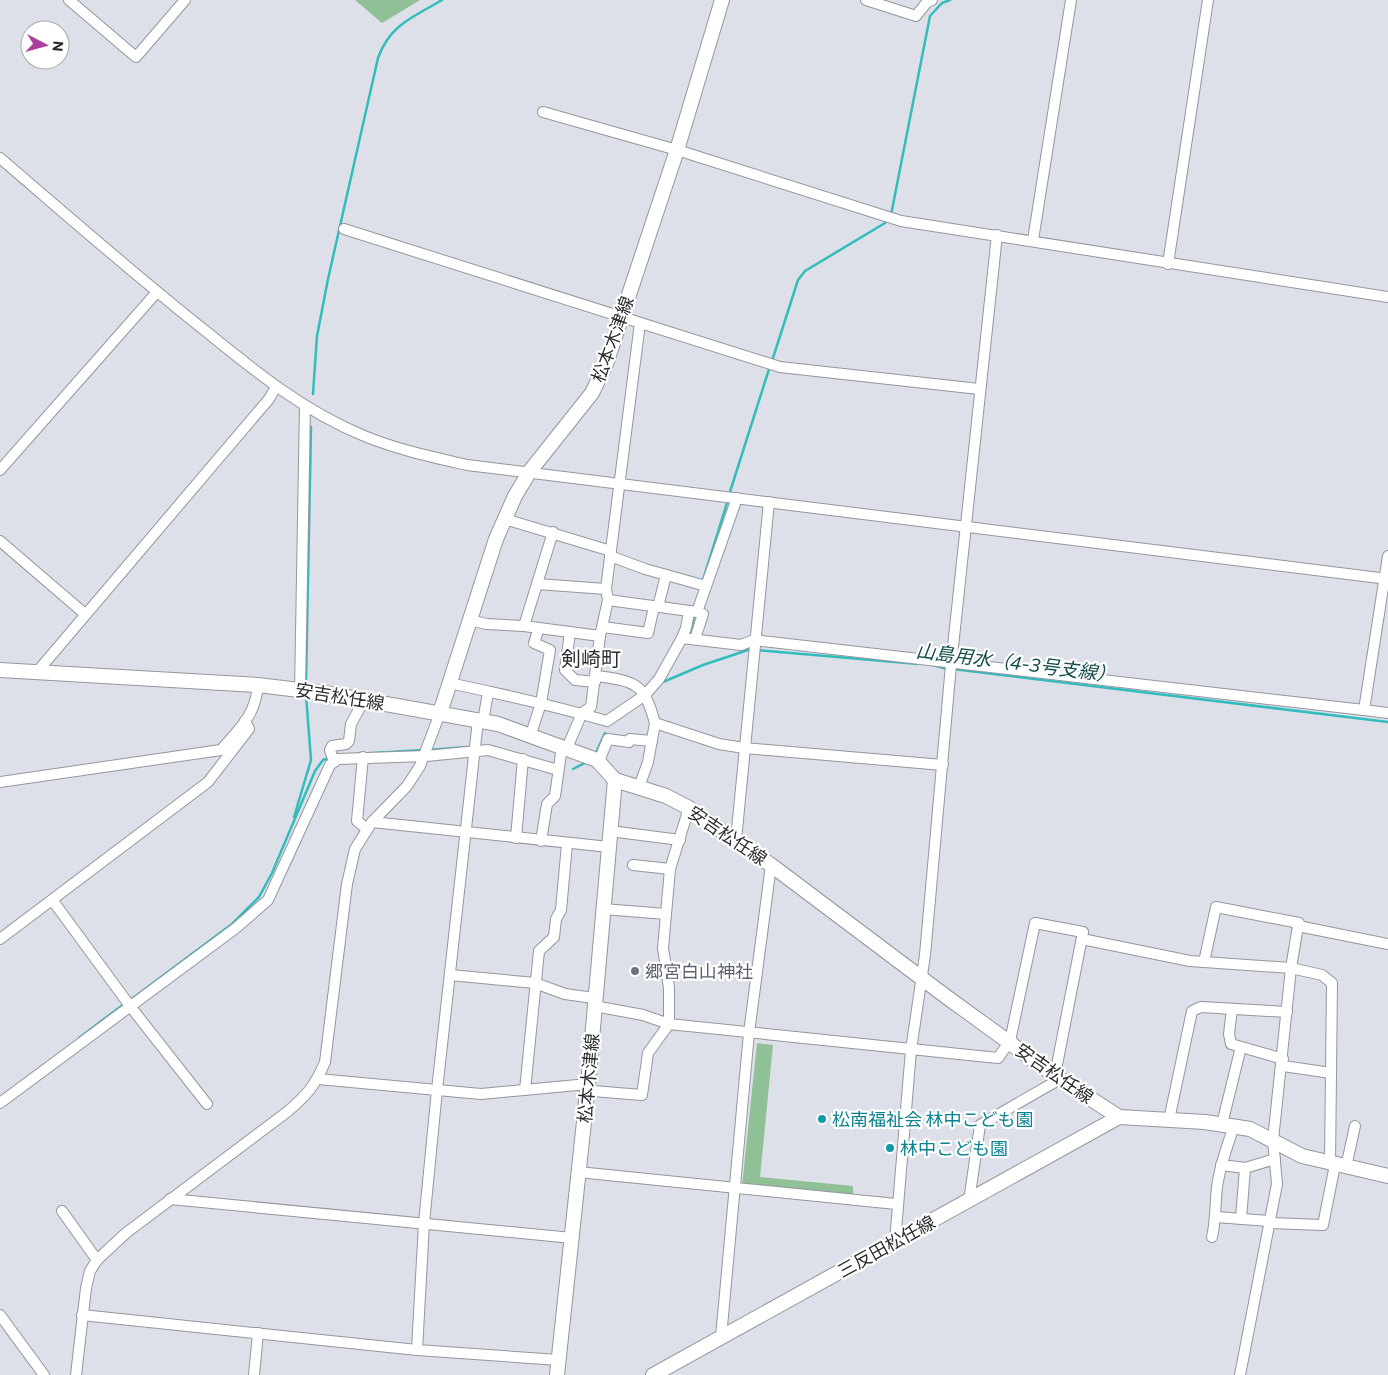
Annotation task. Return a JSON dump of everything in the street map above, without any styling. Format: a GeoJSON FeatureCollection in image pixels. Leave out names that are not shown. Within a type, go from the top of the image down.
{"type":"FeatureCollection","features":[{"type":"Feature","properties":{"kind":"main road","name":"松本木津線"},"geometry":{"type":"LineString","coordinates":[[440,713],[469,620],[515,496],[530,472],[592,393],[606,364],[676,150],[722,0]]}},
{"type":"Feature","properties":{"kind":"main road","name":"安吉松任線"},"geometry":{"type":"LineString","coordinates":[[0,670],[258,685],[300,690],[480,720],[532,734],[565,747],[593,759],[615,780],[666,796],[689,808],[771,865],[1058,1077],[1119,1117]]}},
{"type":"Feature","properties":{"kind":"main road","name":"松本木津線"},"geometry":{"type":"LineString","coordinates":[[557,1375],[588,1084],[615,780]]}},
{"type":"Feature","properties":{"kind":"main road"},"geometry":{"type":"LineString","coordinates":[[1119,1117],[1228,1125],[1250,1129],[1302,1156],[1337,1166],[1388,1176]]}},
{"type":"Feature","properties":{"kind":"main road","name":"三反田松任線"},"geometry":{"type":"LineString","coordinates":[[653,1375],[1119,1117]]}},
{"type":"Feature","properties":{"kind":"street"},"geometry":{"type":"LineString","coordinates":[[69,0],[136,58],[185,0]]}},
{"type":"Feature","properties":{"kind":"street"},"geometry":{"type":"LineString","coordinates":[[866,0],[916,16],[927,2],[932,0]]}},
{"type":"Feature","properties":{"kind":"street"},"geometry":{"type":"LineString","coordinates":[[1033,240],[1071,0]]}},
{"type":"Feature","properties":{"kind":"street"},"geometry":{"type":"LineString","coordinates":[[1168,264],[1208,0]]}},
{"type":"Feature","properties":{"kind":"street"},"geometry":{"type":"LineString","coordinates":[[543,112],[676,150],[892,218],[1168,264],[1388,297]]}},
{"type":"Feature","properties":{"kind":"street"},"geometry":{"type":"LineString","coordinates":[[0,158],[156,292],[276,387],[305,406],[362,435],[426,456],[467,465],[1386,579]]}},
{"type":"Feature","properties":{"kind":"street"},"geometry":{"type":"LineString","coordinates":[[344,229],[771,364],[979,389]]}},
{"type":"Feature","properties":{"kind":"street"},"geometry":{"type":"LineString","coordinates":[[894,1242],[911,1050],[922,978],[979,389],[997,235]]}},
{"type":"Feature","properties":{"kind":"street"},"geometry":{"type":"LineString","coordinates":[[0,470],[156,292]]}},
{"type":"Feature","properties":{"kind":"street"},"geometry":{"type":"LineString","coordinates":[[540,841],[547,804],[555,796],[558,770],[565,747],[582,713],[591,706],[607,594],[640,323]]}},
{"type":"Feature","properties":{"kind":"street"},"geometry":{"type":"LineString","coordinates":[[37,672],[270,398],[276,387]]}},
{"type":"Feature","properties":{"kind":"street"},"geometry":{"type":"LineString","coordinates":[[300,690],[305,406]]}},
{"type":"Feature","properties":{"kind":"street"},"geometry":{"type":"LineString","coordinates":[[449,683],[488,693],[540,702],[607,720],[645,695],[659,679],[694,612],[731,497]]}},
{"type":"Feature","properties":{"kind":"street"},"geometry":{"type":"LineString","coordinates":[[736,840],[769,502]]}},
{"type":"Feature","properties":{"kind":"street"},"geometry":{"type":"LineString","coordinates":[[505,519],[553,532],[666,575],[703,585]]}},
{"type":"Feature","properties":{"kind":"street"},"geometry":{"type":"LineString","coordinates":[[524,626],[553,532]]}},
{"type":"Feature","properties":{"kind":"street"},"geometry":{"type":"LineString","coordinates":[[0,541],[85,614]]}},
{"type":"Feature","properties":{"kind":"street"},"geometry":{"type":"LineString","coordinates":[[1364,710],[1386,579],[1388,556]]}},
{"type":"Feature","properties":{"kind":"street"},"geometry":{"type":"LineString","coordinates":[[469,620],[487,624],[524,626],[570,632],[648,633],[666,575]]}},
{"type":"Feature","properties":{"kind":"street"},"geometry":{"type":"LineString","coordinates":[[537,584],[607,594],[656,607],[703,614],[695,639]]}},
{"type":"Feature","properties":{"kind":"street"},"geometry":{"type":"LineString","coordinates":[[532,734],[548,668],[550,650],[534,643],[539,628]]}},
{"type":"Feature","properties":{"kind":"street"},"geometry":{"type":"LineString","coordinates":[[566,670],[570,632]]}},
{"type":"Feature","properties":{"kind":"street"},"geometry":{"type":"LineString","coordinates":[[682,638],[1388,713]]}},
{"type":"Feature","properties":{"kind":"street"},"geometry":{"type":"LineString","coordinates":[[548,668],[566,670],[575,680],[626,680],[640,688],[645,695],[655,723],[648,762],[639,787]]}},
{"type":"Feature","properties":{"kind":"street"},"geometry":{"type":"LineString","coordinates":[[0,782],[221,750],[245,721],[256,704],[258,685]]}},
{"type":"Feature","properties":{"kind":"street"},"geometry":{"type":"LineString","coordinates":[[417,1350],[424,1223],[436,1090],[474,747],[488,693]]}},
{"type":"Feature","properties":{"kind":"street"},"geometry":{"type":"LineString","coordinates":[[0,1103],[128,1002],[236,928],[268,900],[330,765],[332,746],[346,744],[349,741],[352,724],[364,700]]}},
{"type":"Feature","properties":{"kind":"street"},"geometry":{"type":"LineString","coordinates":[[76,1375],[86,1288],[90,1271],[97,1260],[113,1243],[287,1112],[310,1093],[318,1080],[325,1062],[350,863],[355,849],[370,825],[407,786],[427,751],[440,713]]}},
{"type":"Feature","properties":{"kind":"street"},"geometry":{"type":"LineString","coordinates":[[0,939],[53,901],[208,782],[249,729],[245,721]]}},
{"type":"Feature","properties":{"kind":"street"},"geometry":{"type":"LineString","coordinates":[[655,723],[719,744],[744,748],[944,765]]}},
{"type":"Feature","properties":{"kind":"street"},"geometry":{"type":"LineString","coordinates":[[593,759],[608,739],[629,742],[630,739],[652,741]]}},
{"type":"Feature","properties":{"kind":"street"},"geometry":{"type":"LineString","coordinates":[[332,758],[474,747],[558,770]]}},
{"type":"Feature","properties":{"kind":"street"},"geometry":{"type":"LineString","coordinates":[[363,757],[357,821],[370,825],[466,832],[609,848]]}},
{"type":"Feature","properties":{"kind":"street"},"geometry":{"type":"LineString","coordinates":[[516,838],[523,759]]}},
{"type":"Feature","properties":{"kind":"street"},"geometry":{"type":"LineString","coordinates":[[318,1080],[481,1094],[588,1084],[593,1091],[642,1095],[648,1053],[669,1024],[669,988],[663,948],[670,869],[689,808]]}},
{"type":"Feature","properties":{"kind":"street"},"geometry":{"type":"LineString","coordinates":[[610,832],[680,840]]}},
{"type":"Feature","properties":{"kind":"street"},"geometry":{"type":"LineString","coordinates":[[525,1090],[539,951],[554,937],[556,919],[561,910],[567,844]]}},
{"type":"Feature","properties":{"kind":"street"},"geometry":{"type":"LineString","coordinates":[[632,864],[670,869]]}},
{"type":"Feature","properties":{"kind":"street"},"geometry":{"type":"LineString","coordinates":[[721,1337],[748,1033],[771,865]]}},
{"type":"Feature","properties":{"kind":"street"},"geometry":{"type":"LineString","coordinates":[[53,901],[207,1104]]}},
{"type":"Feature","properties":{"kind":"street"},"geometry":{"type":"LineString","coordinates":[[1204,962],[1216,907],[1299,923]]}},
{"type":"Feature","properties":{"kind":"street"},"geometry":{"type":"LineString","coordinates":[[603,909],[666,914]]}},
{"type":"Feature","properties":{"kind":"street"},"geometry":{"type":"LineString","coordinates":[[450,974],[535,983],[565,994],[669,1024],[998,1058],[1010,1041],[1035,923],[1083,932],[1058,1077],[980,1125],[969,1201]]}},
{"type":"Feature","properties":{"kind":"street"},"geometry":{"type":"LineString","coordinates":[[1240,1375],[1277,1184],[1274,1140],[1291,968],[1298,926],[1388,944]]}},
{"type":"Feature","properties":{"kind":"street"},"geometry":{"type":"LineString","coordinates":[[1082,938],[1204,962],[1291,968],[1322,975],[1332,983],[1331,1073],[1337,1166]]}},
{"type":"Feature","properties":{"kind":"street"},"geometry":{"type":"LineString","coordinates":[[1169,1120],[1190,1014],[1201,1007],[1287,1012]]}},
{"type":"Feature","properties":{"kind":"street"},"geometry":{"type":"LineString","coordinates":[[1232,1009],[1229,1034],[1231,1044],[1283,1062],[1331,1073]]}},
{"type":"Feature","properties":{"kind":"street"},"geometry":{"type":"LineString","coordinates":[[1212,1238],[1216,1217],[1217,1188],[1241,1047]]}},
{"type":"Feature","properties":{"kind":"street"},"geometry":{"type":"LineString","coordinates":[[1216,1217],[1323,1225],[1337,1166],[1355,1126]]}},
{"type":"Feature","properties":{"kind":"street"},"geometry":{"type":"LineString","coordinates":[[1221,1165],[1246,1168],[1275,1159]]}},
{"type":"Feature","properties":{"kind":"street"},"geometry":{"type":"LineString","coordinates":[[1241,1219],[1246,1168]]}},
{"type":"Feature","properties":{"kind":"street"},"geometry":{"type":"LineString","coordinates":[[578,1172],[896,1204]]}},
{"type":"Feature","properties":{"kind":"street"},"geometry":{"type":"LineString","coordinates":[[170,1199],[572,1238]]}},
{"type":"Feature","properties":{"kind":"street"},"geometry":{"type":"LineString","coordinates":[[62,1211],[97,1260]]}},
{"type":"Feature","properties":{"kind":"street"},"geometry":{"type":"LineString","coordinates":[[0,1315],[44,1375]]}},
{"type":"Feature","properties":{"kind":"street"},"geometry":{"type":"LineString","coordinates":[[82,1315],[417,1350],[559,1360]]}},
{"type":"Feature","properties":{"kind":"street"},"geometry":{"type":"LineString","coordinates":[[254,1375],[258,1333]]}},
{"type":"Feature","properties":{"kind":"green space"},"geometry":{"type":"Polygon","coordinates":[[[355,0],[420,0],[382,23],[355,0]]]}},
{"type":"Feature","properties":{"kind":"green space"},"geometry":{"type":"Polygon","coordinates":[[[757,1043],[773,1045],[760,1177],[853,1186],[853,1197],[742,1186],[757,1043]]]}},
{"type":"Feature","properties":{"kind":"waterway"},"geometry":{"type":"LineString","coordinates":[[313,394],[317,336],[328,279],[378,58],[383,46],[396,29],[442,0]]}},
{"type":"Feature","properties":{"kind":"waterway"},"geometry":{"type":"LineString","coordinates":[[891,215],[930,16],[942,3],[950,0]]}},
{"type":"Feature","properties":{"kind":"waterway"},"geometry":{"type":"LineString","coordinates":[[772,361],[798,280],[805,271],[885,223],[887,219]]}},
{"type":"Feature","properties":{"kind":"waterway"},"geometry":{"type":"LineString","coordinates":[[729,495],[770,366]]}},
{"type":"Feature","properties":{"kind":"waterway"},"geometry":{"type":"LineString","coordinates":[[306,683],[311,427]]}},
{"type":"Feature","properties":{"kind":"waterway"},"geometry":{"type":"LineString","coordinates":[[702,583],[728,500]]}},
{"type":"Feature","properties":{"kind":"waterway"},"geometry":{"type":"LineString","coordinates":[[691,633],[694,615]]}},
{"type":"Feature","properties":{"kind":"waterway","name":"山島用水（4-3号支線）"},"geometry":{"type":"LineString","coordinates":[[663,682],[703,665],[751,649]]}},
{"type":"Feature","properties":{"kind":"waterway","name":"山島用水（4-3号支線）"},"geometry":{"type":"LineString","coordinates":[[756,650],[918,664]]}},
{"type":"Feature","properties":{"kind":"waterway","name":"山島用水（4-3号支線）"},"geometry":{"type":"LineString","coordinates":[[933,665],[947,669]]}},
{"type":"Feature","properties":{"kind":"waterway","name":"山島用水（4-3号支線）"},"geometry":{"type":"LineString","coordinates":[[953,669],[1388,722]]}},
{"type":"Feature","properties":{"kind":"waterway"},"geometry":{"type":"LineString","coordinates":[[294,817],[311,760],[306,695]]}},
{"type":"Feature","properties":{"kind":"waterway"},"geometry":{"type":"LineString","coordinates":[[595,755],[605,733]]}},
{"type":"Feature","properties":{"kind":"waterway"},"geometry":{"type":"LineString","coordinates":[[428,750],[467,747]]}},
{"type":"Feature","properties":{"kind":"waterway"},"geometry":{"type":"LineString","coordinates":[[339,755],[423,750]]}},
{"type":"Feature","properties":{"kind":"waterway"},"geometry":{"type":"LineString","coordinates":[[129,1001],[232,924],[259,897],[272,873],[315,771],[323,760],[329,758]]}},
{"type":"Feature","properties":{"kind":"waterway"},"geometry":{"type":"LineString","coordinates":[[573,769],[587,762]]}},
{"type":"Feature","properties":{"kind":"waterway"},"geometry":{"type":"LineString","coordinates":[[79,1038],[124,1004]]}},
{"type":"Feature","properties":{"kind":"place","name":"郷宮白山神社"},"geometry":{"type":"Point","coordinates":[635,971]}},
{"type":"Feature","properties":{"kind":"place","name":"松南福祉会 林中こども園"},"geometry":{"type":"Point","coordinates":[822,1119]}},
{"type":"Feature","properties":{"kind":"place","name":"林中こども園"},"geometry":{"type":"Point","coordinates":[890,1148]}},
{"type":"Feature","properties":{"kind":"district","name":"剣崎町"},"geometry":{"type":"Point","coordinates":[591,658]}}]}
